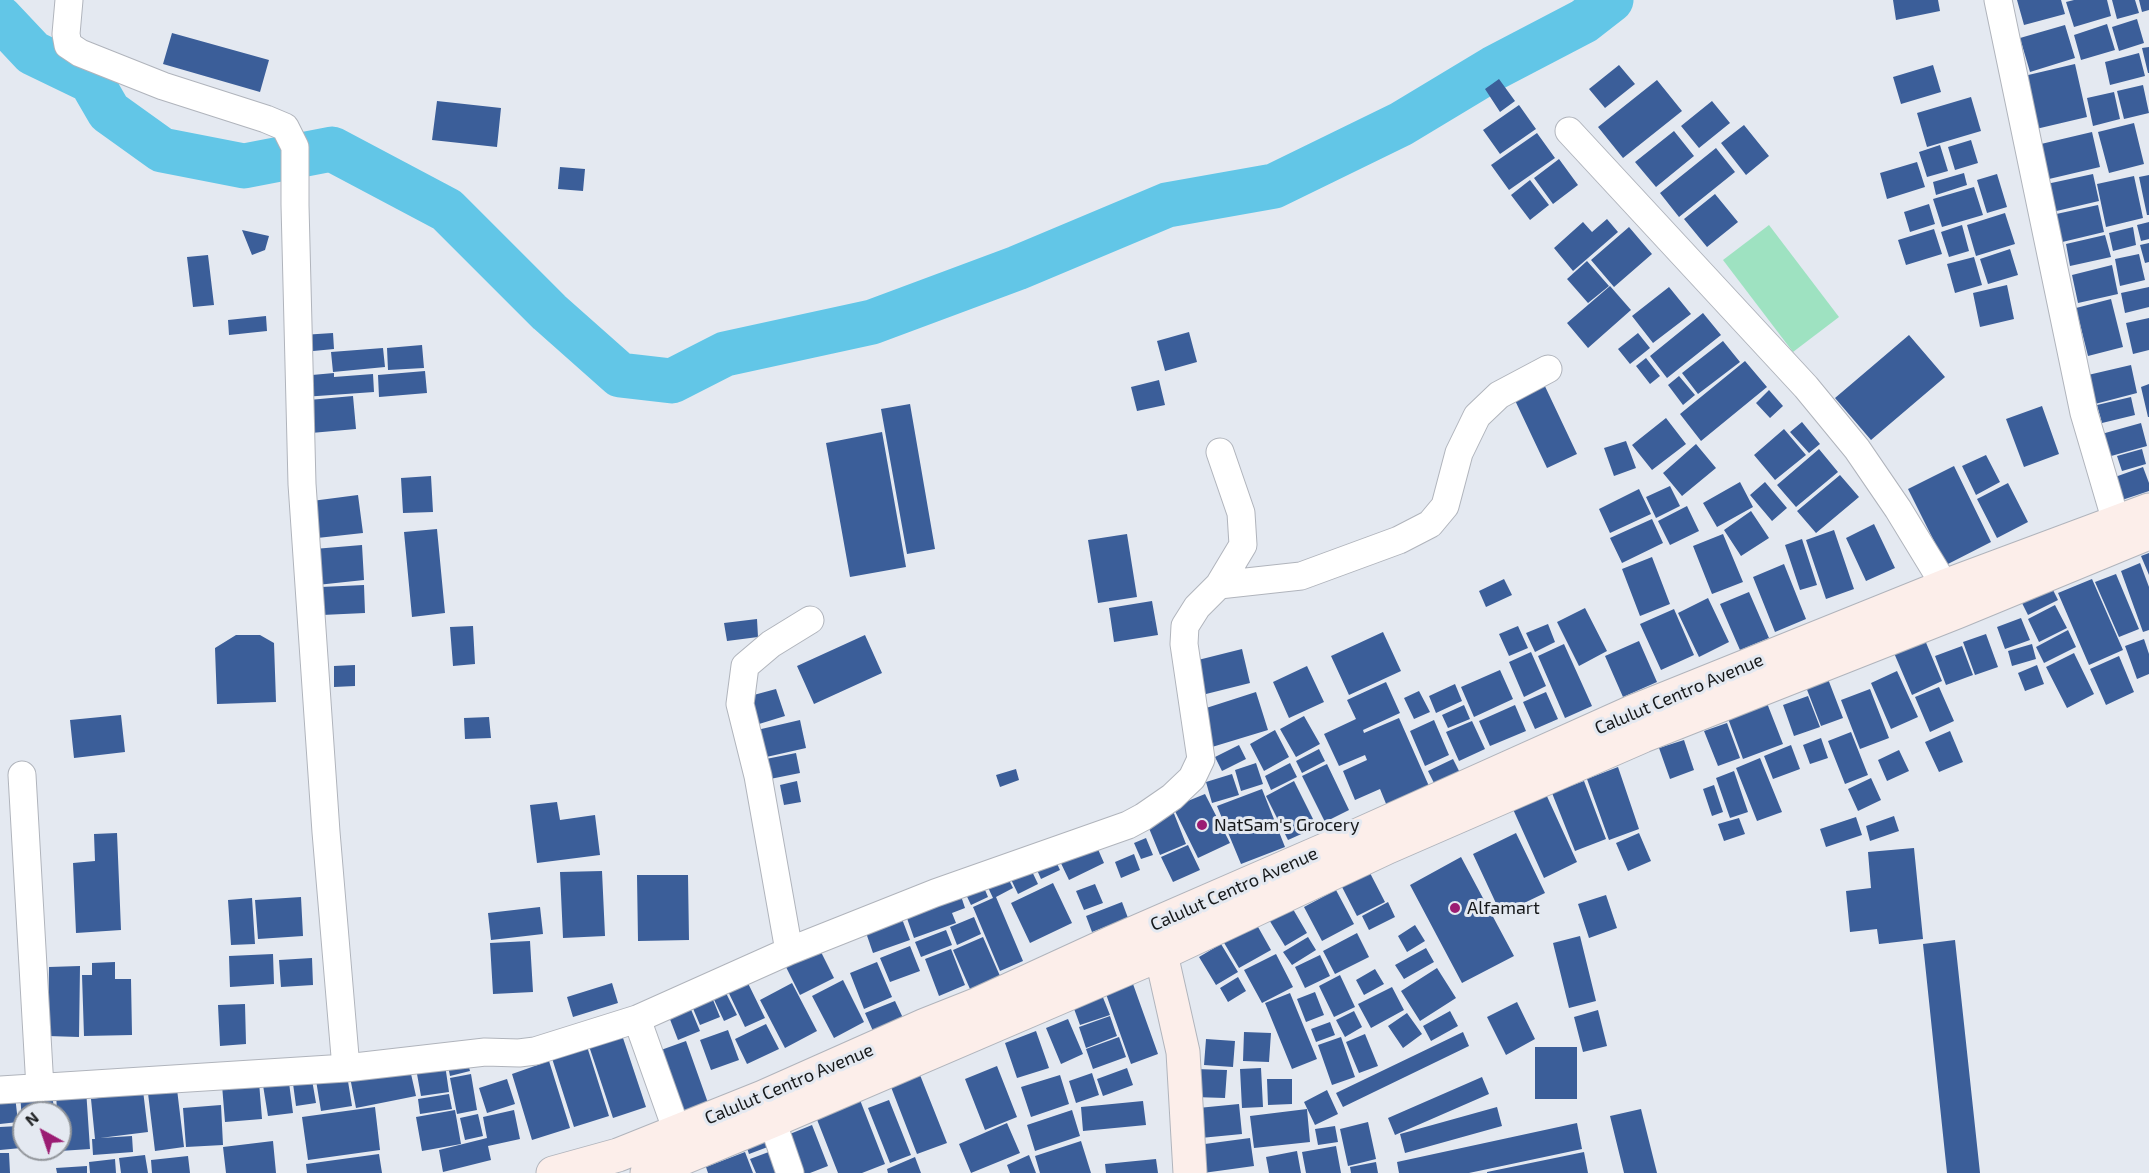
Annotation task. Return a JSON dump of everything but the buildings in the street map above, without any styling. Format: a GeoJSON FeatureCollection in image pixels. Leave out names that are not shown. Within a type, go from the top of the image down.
{"type":"FeatureCollection","features":[{"type":"Feature","properties":{"kind":"main road","name":"Calulut Centro Avenue"},"geometry":{"type":"LineString","coordinates":[[553,1173],[621,1164],[768,1109],[1155,940],[1388,847],[1643,736],[1852,637],[2129,533],[2149,510]]}},
{"type":"Feature","properties":{"kind":"main road"},"geometry":{"type":"LineString","coordinates":[[1155,940],[1183,1052],[1190,1173]]}},
{"type":"Feature","properties":{"kind":"main road","name":"Calulut Centro Avenue"},"geometry":{"type":"LineString","coordinates":[[647,1173],[682,1143]]}},
{"type":"Feature","properties":{"kind":"street"},"geometry":{"type":"LineString","coordinates":[[69,0],[66,34],[68,45],[80,53],[163,86],[266,118],[285,127],[296,159],[295,205],[302,484],[326,832],[346,1068]]}},
{"type":"Feature","properties":{"kind":"street"},"geometry":{"type":"LineString","coordinates":[[1998,0],[2084,413],[2129,533]]}},
{"type":"Feature","properties":{"kind":"street"},"geometry":{"type":"LineString","coordinates":[[1569,130],[1806,387],[1857,449],[1898,509],[1951,599]]}},
{"type":"Feature","properties":{"kind":"street"},"geometry":{"type":"LineString","coordinates":[[1219,585],[1301,576],[1399,540],[1430,524],[1445,506],[1459,453],[1477,416],[1499,395],[1548,369]]}},
{"type":"Feature","properties":{"kind":"street"},"geometry":{"type":"LineString","coordinates":[[0,1090],[346,1068],[485,1052],[535,1051],[637,1019],[789,951],[935,893],[1128,825],[1172,797],[1192,778],[1201,759],[1184,644],[1185,626],[1197,607],[1219,585],[1243,545],[1241,513],[1220,452]]}},
{"type":"Feature","properties":{"kind":"street"},"geometry":{"type":"LineString","coordinates":[[789,951],[758,776],[740,704],[746,666],[771,644],[810,620]]}},
{"type":"Feature","properties":{"kind":"street"},"geometry":{"type":"LineString","coordinates":[[22,776],[40,1088]]}},
{"type":"Feature","properties":{"kind":"street"},"geometry":{"type":"LineString","coordinates":[[637,1019],[682,1143]]}},
{"type":"Feature","properties":{"kind":"street"},"geometry":{"type":"LineString","coordinates":[[768,1109],[790,1173]]}},
{"type":"Feature","properties":{"kind":"green space"},"geometry":{"type":"Polygon","coordinates":[[[1769,225],[1839,317],[1793,352],[1723,260],[1769,225]]]}},
{"type":"Feature","properties":{"kind":"waterway"},"geometry":{"type":"LineString","coordinates":[[0,18],[33,53],[91,81],[109,112],[162,150],[244,166],[332,149],[447,210],[549,312],[620,375],[672,381],[725,354],[872,322],[1017,268],[1167,205],[1274,186],[1401,124],[1494,68],[1584,21],[1611,0]]}},
{"type":"Feature","properties":{"kind":"place","name":"NatSam's Grocery"},"geometry":{"type":"Point","coordinates":[1202,825]}},
{"type":"Feature","properties":{"kind":"place","name":"Alfamart"},"geometry":{"type":"Point","coordinates":[1455,908]}}]}
